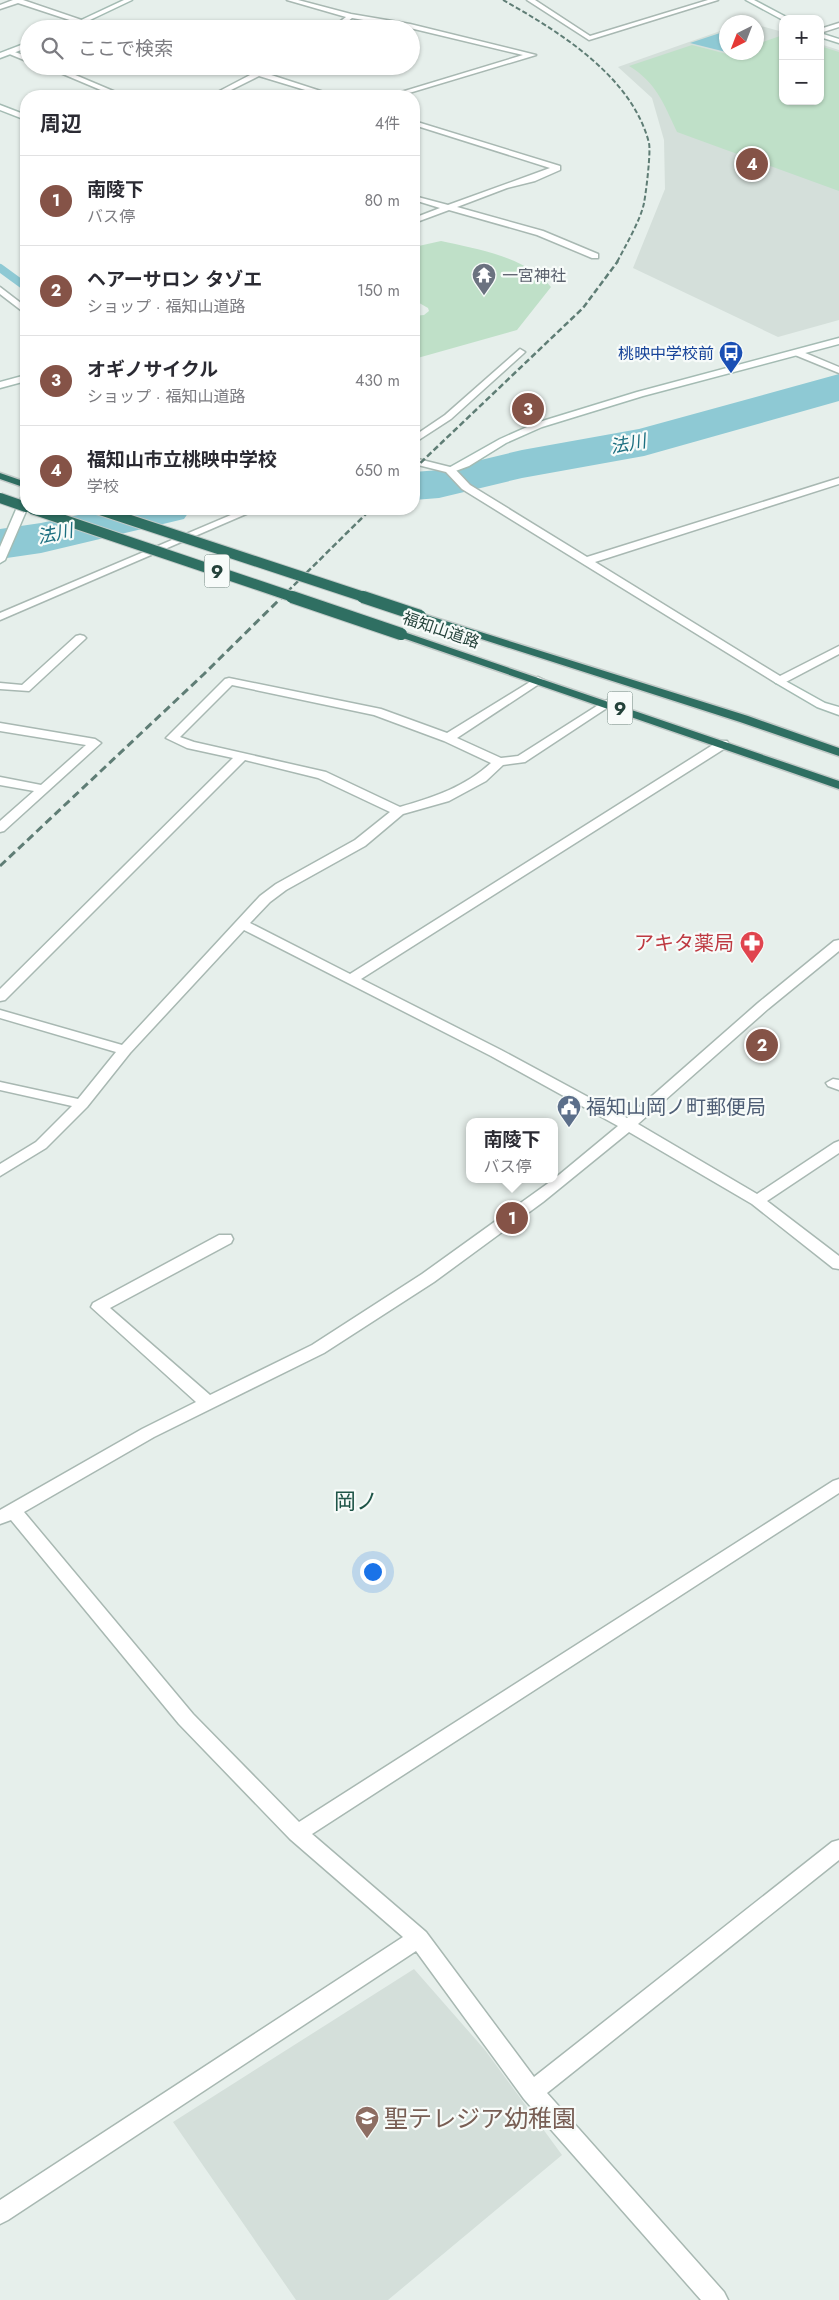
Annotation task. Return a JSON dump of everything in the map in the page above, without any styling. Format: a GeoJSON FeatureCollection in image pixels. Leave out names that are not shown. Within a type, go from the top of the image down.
{"type":"FeatureCollection","features":[{"type":"Feature","properties":{"kind":"highway"},"geometry":{"type":"LineString","coordinates":[[0,476],[20,483]]}},
{"type":"Feature","properties":{"kind":"highway"},"geometry":{"type":"LineString","coordinates":[[0,498],[20,505]]}},
{"type":"Feature","properties":{"kind":"highway","name":"福知山道路"},"geometry":{"type":"LineString","coordinates":[[50,515],[538,680],[839,785]]}},
{"type":"Feature","properties":{"kind":"highway","name":"福知山道路"},"geometry":{"type":"LineString","coordinates":[[115,515],[420,616],[744,719],[839,752]]}},
{"type":"Feature","properties":{"kind":"street"},"geometry":{"type":"LineString","coordinates":[[0,7],[18,0],[75,20]]}},
{"type":"Feature","properties":{"kind":"street"},"geometry":{"type":"LineString","coordinates":[[85,20],[129,0]]}},
{"type":"Feature","properties":{"kind":"street"},"geometry":{"type":"LineString","coordinates":[[290,0],[375,20]]}},
{"type":"Feature","properties":{"kind":"street"},"geometry":{"type":"LineString","coordinates":[[530,0],[589,38],[715,0]]}},
{"type":"Feature","properties":{"kind":"street"},"geometry":{"type":"LineString","coordinates":[[749,0],[779,15]]}},
{"type":"Feature","properties":{"kind":"street"},"geometry":{"type":"LineString","coordinates":[[346,20],[352,16]]}},
{"type":"Feature","properties":{"kind":"street"},"geometry":{"type":"LineString","coordinates":[[824,31],[839,25]]}},
{"type":"Feature","properties":{"kind":"street"},"geometry":{"type":"LineString","coordinates":[[412,90],[532,55],[420,28]]}},
{"type":"Feature","properties":{"kind":"street"},"geometry":{"type":"LineString","coordinates":[[824,35],[839,41]]}},
{"type":"Feature","properties":{"kind":"street"},"geometry":{"type":"LineString","coordinates":[[0,56],[20,48]]}},
{"type":"Feature","properties":{"kind":"street"},"geometry":{"type":"LineString","coordinates":[[9,52],[20,56]]}},
{"type":"Feature","properties":{"kind":"street"},"geometry":{"type":"LineString","coordinates":[[68,75],[106,90]]}},
{"type":"Feature","properties":{"kind":"street"},"geometry":{"type":"LineString","coordinates":[[227,90],[260,75],[311,90]]}},
{"type":"Feature","properties":{"kind":"street"},"geometry":{"type":"LineString","coordinates":[[0,107],[20,115]]}},
{"type":"Feature","properties":{"kind":"street"},"geometry":{"type":"LineString","coordinates":[[420,124],[557,168],[532,179],[504,186],[420,219]]}},
{"type":"Feature","properties":{"kind":"street"},"geometry":{"type":"LineString","coordinates":[[420,200],[540,233],[595,256]]}},
{"type":"Feature","properties":{"kind":"street"},"geometry":{"type":"LineString","coordinates":[[0,290],[20,306]]}},
{"type":"Feature","properties":{"kind":"street"},"geometry":{"type":"LineString","coordinates":[[452,472],[502,441],[539,426],[640,394],[839,341]]}},
{"type":"Feature","properties":{"kind":"street"},"geometry":{"type":"LineString","coordinates":[[420,436],[448,417],[520,352]]}},
{"type":"Feature","properties":{"kind":"street"},"geometry":{"type":"LineString","coordinates":[[798,352],[839,370]]}},
{"type":"Feature","properties":{"kind":"street"},"geometry":{"type":"LineString","coordinates":[[0,385],[20,380]]}},
{"type":"Feature","properties":{"kind":"street"},"geometry":{"type":"LineString","coordinates":[[420,462],[452,472],[466,487],[780,681],[821,704],[839,711]]}},
{"type":"Feature","properties":{"kind":"street"},"geometry":{"type":"LineString","coordinates":[[587,561],[839,481]]}},
{"type":"Feature","properties":{"kind":"street"},"geometry":{"type":"LineString","coordinates":[[2,555],[20,512]]}},
{"type":"Feature","properties":{"kind":"street"},"geometry":{"type":"LineString","coordinates":[[0,617],[239,515]]}},
{"type":"Feature","properties":{"kind":"street"},"geometry":{"type":"LineString","coordinates":[[0,686],[25,689],[80,638]]}},
{"type":"Feature","properties":{"kind":"street"},"geometry":{"type":"LineString","coordinates":[[780,681],[839,649]]}},
{"type":"Feature","properties":{"kind":"street"},"geometry":{"type":"LineString","coordinates":[[448,738],[538,680]]}},
{"type":"Feature","properties":{"kind":"street"},"geometry":{"type":"LineString","coordinates":[[399,811],[322,775],[191,745],[172,738],[229,681],[377,712],[448,738],[499,762],[521,759],[607,704]]}},
{"type":"Feature","properties":{"kind":"street"},"geometry":{"type":"LineString","coordinates":[[0,726],[95,743],[0,828]]}},
{"type":"Feature","properties":{"kind":"street"},"geometry":{"type":"LineString","coordinates":[[351,979],[723,744]]}},
{"type":"Feature","properties":{"kind":"street"},"geometry":{"type":"LineString","coordinates":[[0,997],[242,756]]}},
{"type":"Feature","properties":{"kind":"street"},"geometry":{"type":"LineString","coordinates":[[0,1171],[41,1145],[82,1104],[125,1050],[265,899],[281,887],[360,843],[399,811],[445,798],[482,778],[499,762]]}},
{"type":"Feature","properties":{"kind":"street"},"geometry":{"type":"LineString","coordinates":[[0,780],[42,789]]}},
{"type":"Feature","properties":{"kind":"street"},"geometry":{"type":"LineString","coordinates":[[242,924],[496,1053],[628,1126],[757,1201],[839,1264]]}},
{"type":"Feature","properties":{"kind":"street"},"geometry":{"type":"LineString","coordinates":[[558,1183],[628,1126],[763,1006],[839,944]]}},
{"type":"Feature","properties":{"kind":"street"},"geometry":{"type":"LineString","coordinates":[[0,1014],[125,1050]]}},
{"type":"Feature","properties":{"kind":"street"},"geometry":{"type":"LineString","coordinates":[[0,1086],[82,1104]]}},
{"type":"Feature","properties":{"kind":"street"},"geometry":{"type":"LineString","coordinates":[[757,1201],[839,1146]]}},
{"type":"Feature","properties":{"kind":"street"},"geometry":{"type":"LineString","coordinates":[[558,1183],[428,1278],[318,1349],[148,1433],[6,1514],[186,1719],[297,1833],[419,1938],[532,2092],[716,2300]]}},
{"type":"Feature","properties":{"kind":"street"},"geometry":{"type":"LineString","coordinates":[[209,1404],[99,1307],[225,1239]]}},
{"type":"Feature","properties":{"kind":"street"},"geometry":{"type":"LineString","coordinates":[[297,1833],[839,1485]]}},
{"type":"Feature","properties":{"kind":"street"},"geometry":{"type":"LineString","coordinates":[[532,2092],[839,1848]]}},
{"type":"Feature","properties":{"kind":"street"},"geometry":{"type":"LineString","coordinates":[[0,2213],[419,1938]]}},
{"type":"Feature","properties":{"kind":"shaded area"},"geometry":{"type":"Polygon","coordinates":[[[764,27],[779,31],[779,105],[824,105],[824,45],[839,50],[839,320],[778,337],[633,268],[665,189],[664,140],[652,98],[618,67],[719,31],[719,60],[764,60],[764,27]]]}},
{"type":"Feature","properties":{"kind":"shaded area","name":"聖テレジア幼稚園"},"geometry":{"type":"Polygon","coordinates":[[[414,1969],[485,2050],[562,2155],[388,2300],[296,2300],[173,2122],[414,1969]]]}},
{"type":"Feature","properties":{"kind":"green space"},"geometry":{"type":"Polygon","coordinates":[[[779,36],[779,105],[824,105],[824,47],[839,52],[839,191],[677,132],[653,87],[629,66],[692,45],[719,52],[719,60],[764,60],[764,42],[779,36]]]}},
{"type":"Feature","properties":{"kind":"green space","name":"一宮神社"},"geometry":{"type":"Polygon","coordinates":[[[441,241],[501,256],[529,268],[551,287],[517,330],[420,357],[420,315],[429,311],[428,308],[420,303],[420,246],[441,241]]]}},
{"type":"Feature","properties":{"kind":"water"},"geometry":{"type":"Polygon","coordinates":[[[719,33],[719,50],[690,43],[719,33]]]}},
{"type":"Feature","properties":{"kind":"waterway"},"geometry":{"type":"LineString","coordinates":[[0,268],[20,283]]}},
{"type":"Feature","properties":{"kind":"waterway","name":"法川"},"geometry":{"type":"LineString","coordinates":[[420,486],[439,484],[522,464],[644,442],[839,387]]}},
{"type":"Feature","properties":{"kind":"waterway","name":"法川"},"geometry":{"type":"LineString","coordinates":[[0,544],[41,538],[141,515]]}},
{"type":"Feature","properties":{"kind":"waterway","name":"法川"},"geometry":{"type":"LineString","coordinates":[[39,534],[41,538]]}},
{"type":"Feature","properties":{"kind":"railway"},"geometry":{"type":"LineString","coordinates":[[503,0],[547,26],[590,58],[610,76],[627,97],[640,119],[649,143],[645,198],[636,225],[617,262]]}},
{"type":"Feature","properties":{"kind":"railway"},"geometry":{"type":"LineString","coordinates":[[420,463],[583,308],[618,261]]}},
{"type":"Feature","properties":{"kind":"railway"},"geometry":{"type":"LineString","coordinates":[[281,598],[365,515]]}},
{"type":"Feature","properties":{"kind":"railway"},"geometry":{"type":"LineString","coordinates":[[0,866],[204,674],[282,597]]}},
{"type":"Feature","properties":{"kind":"place","name":"福知山市立桃映中学校"},"geometry":{"type":"Point","coordinates":[752,164]}},
{"type":"Feature","properties":{"kind":"place","name":"一宮神社"},"geometry":{"type":"Point","coordinates":[484,296]}},
{"type":"Feature","properties":{"kind":"place","name":"桃映中学校前"},"geometry":{"type":"Point","coordinates":[731,374]}},
{"type":"Feature","properties":{"kind":"place","name":"オギノサイクル"},"geometry":{"type":"Point","coordinates":[528,409]}},
{"type":"Feature","properties":{"kind":"place","name":"アキタ薬局"},"geometry":{"type":"Point","coordinates":[752,964]}},
{"type":"Feature","properties":{"kind":"place","name":"ヘアーサロン タゾエ"},"geometry":{"type":"Point","coordinates":[762,1045]}},
{"type":"Feature","properties":{"kind":"place","name":"福知山岡ノ町郵便局"},"geometry":{"type":"Point","coordinates":[569,1128]}},
{"type":"Feature","properties":{"kind":"place","name":"南陵下"},"geometry":{"type":"Point","coordinates":[512,1218]}},
{"type":"Feature","properties":{"kind":"place","name":"聖テレジア幼稚園"},"geometry":{"type":"Point","coordinates":[367,2139]}},
{"type":"Feature","properties":{"kind":"district","name":"岡ノ"},"geometry":{"type":"Point","coordinates":[356,1501]}}]}
